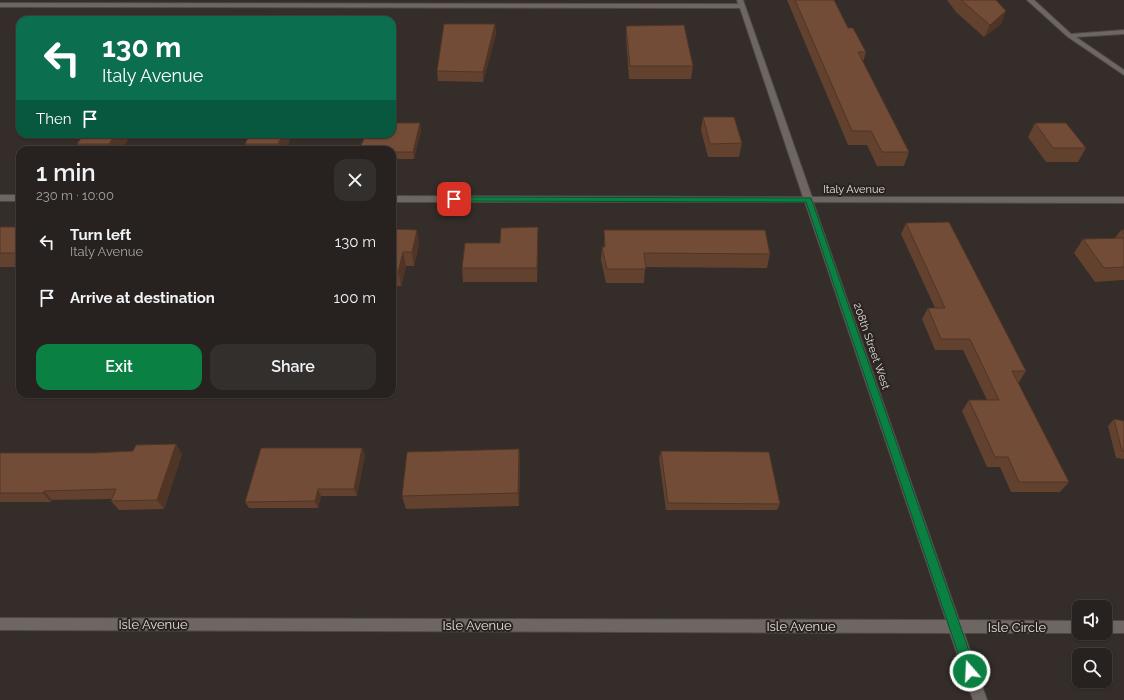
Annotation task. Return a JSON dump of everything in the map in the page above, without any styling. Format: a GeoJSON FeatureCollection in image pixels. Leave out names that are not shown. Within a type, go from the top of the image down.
{"type":"FeatureCollection","features":[{"type":"Feature","properties":{"kind":"street"},"geometry":{"type":"LineString","coordinates":[[1030,0],[1070,36],[1124,73]]}},
{"type":"Feature","properties":{"kind":"street"},"geometry":{"type":"LineString","coordinates":[[0,5],[741,3]]}},
{"type":"Feature","properties":{"kind":"street","name":"208th Street West"},"geometry":{"type":"LineString","coordinates":[[741,3],[980,700]]}},
{"type":"Feature","properties":{"kind":"street"},"geometry":{"type":"LineString","coordinates":[[1070,36],[1124,32]]}},
{"type":"Feature","properties":{"kind":"street"},"geometry":{"type":"LineString","coordinates":[[0,198],[16,198]]}},
{"type":"Feature","properties":{"kind":"street","name":"Italy Avenue"},"geometry":{"type":"LineString","coordinates":[[396,199],[1124,200]]}},
{"type":"Feature","properties":{"kind":"street","name":"Isle Avenue"},"geometry":{"type":"LineString","coordinates":[[0,624],[955,627]]}},
{"type":"Feature","properties":{"kind":"street","name":"Isle Circle"},"geometry":{"type":"LineString","coordinates":[[955,627],[1072,627]]}},
{"type":"Feature","properties":{"kind":"street"},"geometry":{"type":"LineString","coordinates":[[1112,627],[1124,627]]}},
{"type":"Feature","properties":{"kind":"building"},"geometry":{"type":"Polygon","coordinates":[[[795,0],[834,0],[848,28],[853,28],[866,52],[858,52],[909,152],[882,152],[871,131],[852,131],[795,0]]]}},
{"type":"Feature","properties":{"kind":"building"},"geometry":{"type":"Polygon","coordinates":[[[961,0],[996,0],[1006,11],[990,25],[961,0]]]}},
{"type":"Feature","properties":{"kind":"building"},"geometry":{"type":"Polygon","coordinates":[[[444,24],[495,24],[483,72],[437,71],[444,24]]]}},
{"type":"Feature","properties":{"kind":"building"},"geometry":{"type":"Polygon","coordinates":[[[684,25],[693,66],[630,66],[626,26],[684,25]]]}},
{"type":"Feature","properties":{"kind":"building"},"geometry":{"type":"Polygon","coordinates":[[[703,117],[734,117],[742,143],[710,144],[703,117]]]}},
{"type":"Feature","properties":{"kind":"building"},"geometry":{"type":"Polygon","coordinates":[[[396,123],[420,123],[413,152],[396,152],[396,146],[361,146],[364,138],[396,138],[396,123]]]}},
{"type":"Feature","properties":{"kind":"building"},"geometry":{"type":"Polygon","coordinates":[[[1035,123],[1066,123],[1086,148],[1053,148],[1035,123]]]}},
{"type":"Feature","properties":{"kind":"building"},"geometry":{"type":"Polygon","coordinates":[[[81,138],[113,138],[109,144],[77,144],[81,138]]]}},
{"type":"Feature","properties":{"kind":"building"},"geometry":{"type":"Polygon","coordinates":[[[248,138],[281,138],[278,144],[245,144],[248,138]]]}},
{"type":"Feature","properties":{"kind":"building"},"geometry":{"type":"Polygon","coordinates":[[[949,222],[1026,371],[1012,371],[1069,482],[1019,482],[1008,457],[995,457],[969,400],[999,400],[970,339],[941,339],[928,308],[945,308],[906,223],[949,222]]]}},
{"type":"Feature","properties":{"kind":"building"},"geometry":{"type":"Polygon","coordinates":[[[0,227],[16,227],[16,253],[0,253],[0,227]]]}},
{"type":"Feature","properties":{"kind":"building"},"geometry":{"type":"Polygon","coordinates":[[[538,227],[537,268],[462,268],[465,243],[500,243],[501,228],[538,227]]]}},
{"type":"Feature","properties":{"kind":"building"},"geometry":{"type":"Polygon","coordinates":[[[396,229],[417,230],[412,252],[403,252],[398,272],[396,272],[396,229]]]}},
{"type":"Feature","properties":{"kind":"building"},"geometry":{"type":"Polygon","coordinates":[[[604,230],[765,230],[770,254],[644,253],[646,269],[607,269],[602,247],[605,247],[604,230]]]}},
{"type":"Feature","properties":{"kind":"building"},"geometry":{"type":"Polygon","coordinates":[[[1124,238],[1124,267],[1104,268],[1083,239],[1124,238]]]}},
{"type":"Feature","properties":{"kind":"building"},"geometry":{"type":"Polygon","coordinates":[[[1114,419],[1124,421],[1124,451],[1122,451],[1114,419]]]}},
{"type":"Feature","properties":{"kind":"building"},"geometry":{"type":"Polygon","coordinates":[[[176,444],[157,500],[111,501],[116,489],[44,491],[43,493],[0,493],[0,453],[93,453],[133,451],[136,445],[176,444]]]}},
{"type":"Feature","properties":{"kind":"building"},"geometry":{"type":"Polygon","coordinates":[[[261,448],[362,448],[354,489],[318,489],[315,501],[245,502],[261,448]]]}},
{"type":"Feature","properties":{"kind":"building"},"geometry":{"type":"Polygon","coordinates":[[[519,449],[518,493],[402,496],[407,452],[519,449]]]}},
{"type":"Feature","properties":{"kind":"building"},"geometry":{"type":"Polygon","coordinates":[[[661,451],[769,452],[780,504],[668,503],[661,451]]]}},
{"type":"Feature","properties":{"kind":"route"},"geometry":{"type":"LineString","coordinates":[[454,199],[809,200],[970,671]]}}]}
